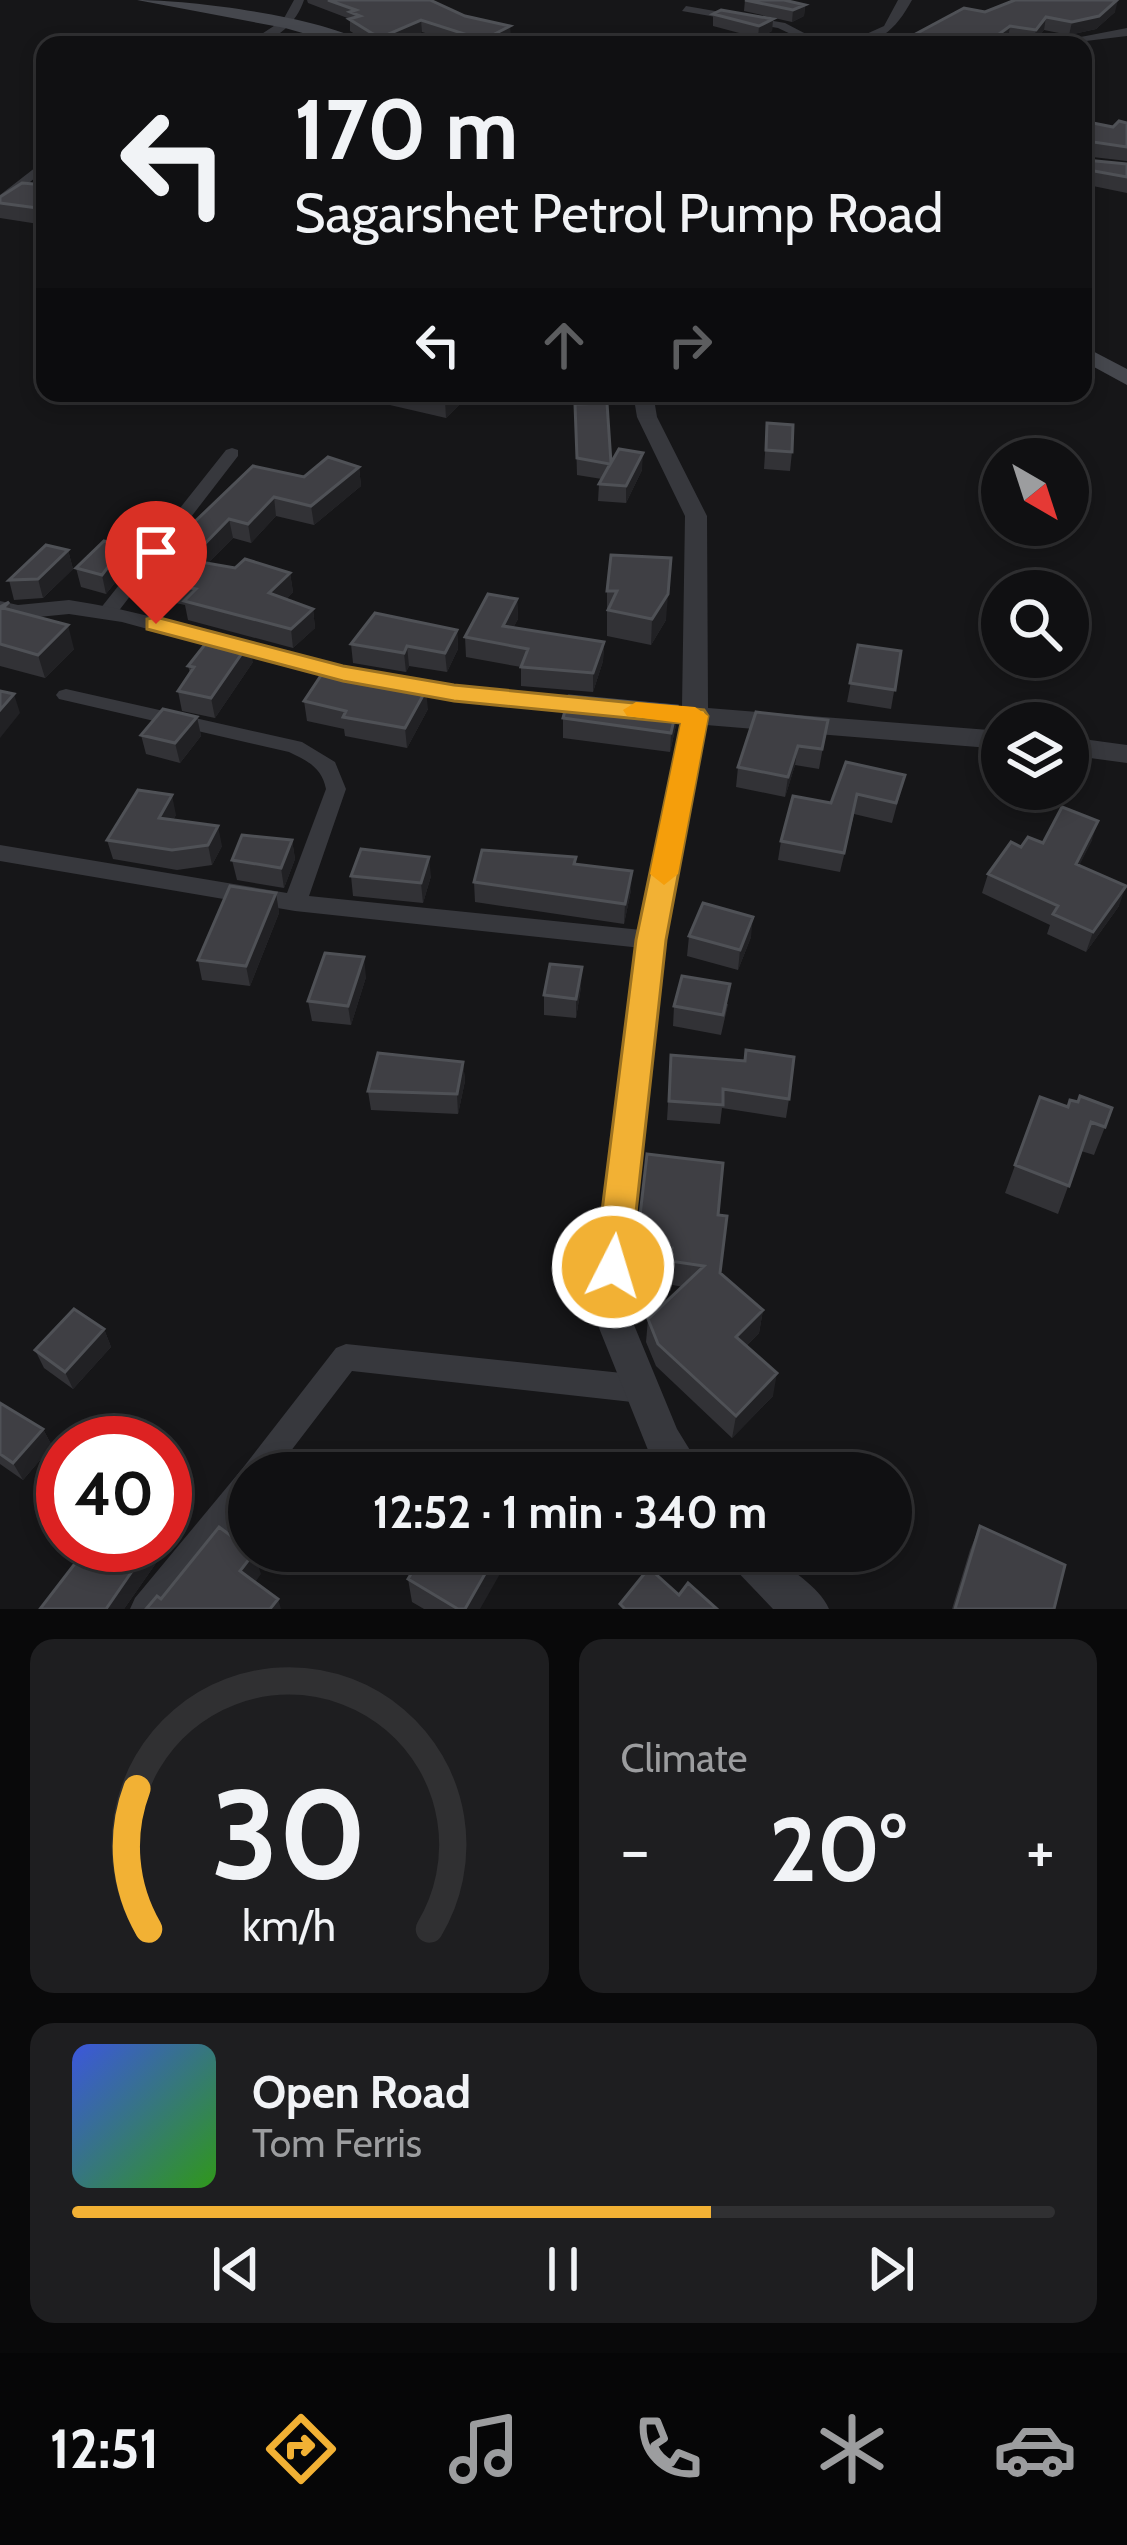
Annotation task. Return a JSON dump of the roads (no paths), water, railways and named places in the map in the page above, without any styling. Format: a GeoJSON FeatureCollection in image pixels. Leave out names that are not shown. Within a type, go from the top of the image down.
{"type":"FeatureCollection","features":[{"type":"Feature","properties":{"kind":"main road"},"geometry":{"type":"LineString","coordinates":[[144,0],[287,24],[330,36]]}},
{"type":"Feature","properties":{"kind":"main road"},"geometry":{"type":"LineString","coordinates":[[1092,357],[1127,378]]}},
{"type":"Feature","properties":{"kind":"street"},"geometry":{"type":"LineString","coordinates":[[266,36],[296,15],[299,0]]}},
{"type":"Feature","properties":{"kind":"street"},"geometry":{"type":"LineString","coordinates":[[874,36],[890,29],[905,0]]}},
{"type":"Feature","properties":{"kind":"street"},"geometry":{"type":"LineString","coordinates":[[686,9],[781,25],[804,36]]}},
{"type":"Feature","properties":{"kind":"street"},"geometry":{"type":"LineString","coordinates":[[1092,39],[1127,32]]}},
{"type":"Feature","properties":{"kind":"street"},"geometry":{"type":"LineString","coordinates":[[0,202],[23,191],[36,175]]}},
{"type":"Feature","properties":{"kind":"street"},"geometry":{"type":"LineString","coordinates":[[644,402],[647,417],[696,516],[695,716],[651,940],[609,1308],[670,1452]]}},
{"type":"Feature","properties":{"kind":"street"},"geometry":{"type":"LineString","coordinates":[[107,613],[232,453]]}},
{"type":"Feature","properties":{"kind":"street"},"geometry":{"type":"LineString","coordinates":[[6,615],[69,607],[107,613],[343,674],[475,696],[981,738]]}},
{"type":"Feature","properties":{"kind":"street"},"geometry":{"type":"LineString","coordinates":[[66,695],[295,747],[320,758],[334,774],[335,789],[296,903]]}},
{"type":"Feature","properties":{"kind":"street"},"geometry":{"type":"LineString","coordinates":[[1089,749],[1127,754]]}},
{"type":"Feature","properties":{"kind":"street"},"geometry":{"type":"LineString","coordinates":[[0,854],[296,903],[651,940]]}},
{"type":"Feature","properties":{"kind":"street"},"geometry":{"type":"LineString","coordinates":[[271,1452],[346,1357],[641,1389]]}},
{"type":"Feature","properties":{"kind":"street"},"geometry":{"type":"LineString","coordinates":[[146,1609],[228,1507]]}},
{"type":"Feature","properties":{"kind":"street"},"geometry":{"type":"LineString","coordinates":[[763,1572],[809,1609]]}}]}
